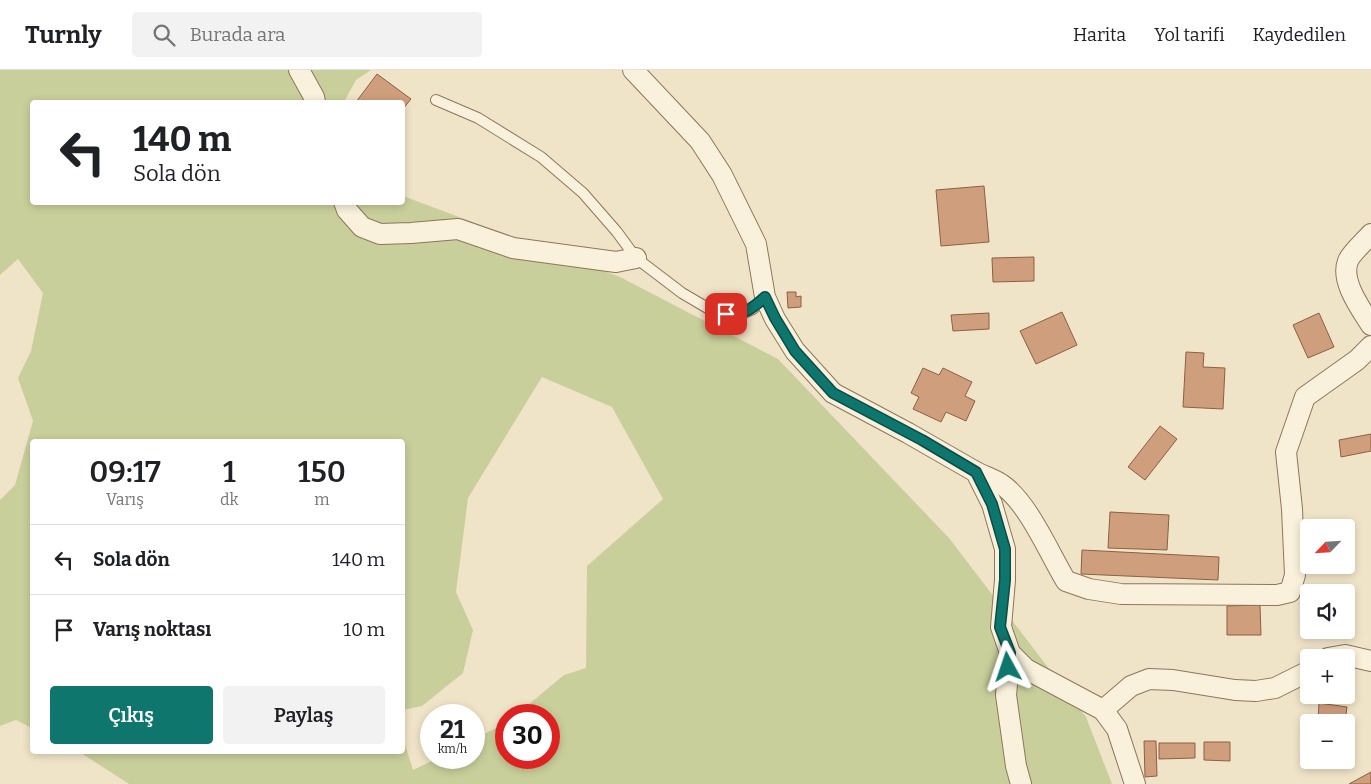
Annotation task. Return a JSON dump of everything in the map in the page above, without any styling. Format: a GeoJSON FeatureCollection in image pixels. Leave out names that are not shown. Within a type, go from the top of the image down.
{"type":"FeatureCollection","features":[{"type":"Feature","properties":{"kind":"street"},"geometry":{"type":"LineString","coordinates":[[300,70],[315,100]]}},
{"type":"Feature","properties":{"kind":"street"},"geometry":{"type":"LineString","coordinates":[[632,70],[700,142],[722,175],[756,244],[765,297],[795,351],[833,393],[1001,484],[1028,514],[1066,581],[1089,589],[1122,594],[1277,595],[1290,592],[1295,575],[1292,509],[1286,452],[1306,397],[1357,360],[1371,346]]}},
{"type":"Feature","properties":{"kind":"street"},"geometry":{"type":"LineString","coordinates":[[345,205],[347,210],[362,227],[380,234],[410,234],[458,229],[513,248],[616,262],[636,258]]}},
{"type":"Feature","properties":{"kind":"street"},"geometry":{"type":"LineString","coordinates":[[1371,234],[1348,260],[1346,276],[1358,305],[1371,325]]}},
{"type":"Feature","properties":{"kind":"street"},"geometry":{"type":"LineString","coordinates":[[976,472],[992,504],[1005,549],[1005,580],[1000,627],[1010,653],[1026,669],[1103,710],[1117,729],[1135,784]]}},
{"type":"Feature","properties":{"kind":"street"},"geometry":{"type":"LineString","coordinates":[[1010,653],[1006,695],[1016,766],[1021,784]]}},
{"type":"Feature","properties":{"kind":"street"},"geometry":{"type":"LineString","coordinates":[[1355,657],[1371,661]]}},
{"type":"Feature","properties":{"kind":"street"},"geometry":{"type":"LineString","coordinates":[[1103,710],[1131,686],[1149,678],[1174,680],[1226,689],[1256,691],[1275,688],[1300,676]]}},
{"type":"Feature","properties":{"kind":"lane"},"geometry":{"type":"LineString","coordinates":[[436,100],[478,118],[541,157],[583,193],[617,232],[636,258],[682,294],[716,313],[737,316],[753,309],[765,297]]}},
{"type":"Feature","properties":{"kind":"green space"},"geometry":{"type":"Polygon","coordinates":[[[0,70],[371,70],[356,80],[345,100],[30,100],[30,205],[405,205],[405,197],[620,277],[778,359],[949,538],[1086,717],[1112,784],[129,784],[83,754],[405,754],[405,744],[413,770],[420,767],[420,769],[485,769],[485,734],[495,728],[495,769],[560,769],[560,704],[529,704],[564,675],[586,668],[587,566],[663,499],[612,407],[542,377],[468,498],[456,592],[473,630],[463,673],[424,704],[405,710],[405,439],[30,439],[30,727],[16,720],[0,726],[0,500],[15,485],[33,421],[18,378],[31,351],[43,293],[18,259],[0,275],[0,70]]]}},
{"type":"Feature","properties":{"kind":"building"},"geometry":{"type":"Polygon","coordinates":[[[377,74],[411,99],[405,106],[405,100],[358,100],[377,74]]]}},
{"type":"Feature","properties":{"kind":"building"},"geometry":{"type":"Polygon","coordinates":[[[984,186],[989,242],[941,246],[936,190],[984,186]]]}},
{"type":"Feature","properties":{"kind":"building"},"geometry":{"type":"Polygon","coordinates":[[[1034,257],[1034,281],[993,282],[992,258],[1034,257]]]}},
{"type":"Feature","properties":{"kind":"building"},"geometry":{"type":"Polygon","coordinates":[[[787,292],[796,292],[796,297],[801,296],[801,307],[788,308],[787,292]]]}},
{"type":"Feature","properties":{"kind":"building"},"geometry":{"type":"Polygon","coordinates":[[[1062,312],[1077,345],[1036,364],[1020,331],[1062,312]]]}},
{"type":"Feature","properties":{"kind":"building"},"geometry":{"type":"Polygon","coordinates":[[[989,313],[989,329],[953,331],[951,315],[989,313]]]}},
{"type":"Feature","properties":{"kind":"building"},"geometry":{"type":"Polygon","coordinates":[[[1319,313],[1334,347],[1308,358],[1293,325],[1319,313]]]}},
{"type":"Feature","properties":{"kind":"building"},"geometry":{"type":"Polygon","coordinates":[[[1186,352],[1204,353],[1203,367],[1225,368],[1223,409],[1183,407],[1186,352]]]}},
{"type":"Feature","properties":{"kind":"building"},"geometry":{"type":"Polygon","coordinates":[[[923,368],[939,375],[943,368],[972,382],[965,396],[975,401],[966,421],[946,412],[941,422],[913,409],[919,397],[911,393],[923,368]]]}},
{"type":"Feature","properties":{"kind":"building"},"geometry":{"type":"Polygon","coordinates":[[[1160,426],[1177,439],[1145,480],[1128,467],[1160,426]]]}},
{"type":"Feature","properties":{"kind":"building"},"geometry":{"type":"Polygon","coordinates":[[[1371,434],[1371,451],[1341,457],[1339,440],[1371,434]]]}},
{"type":"Feature","properties":{"kind":"building"},"geometry":{"type":"Polygon","coordinates":[[[1110,512],[1169,515],[1167,550],[1108,548],[1110,512]]]}},
{"type":"Feature","properties":{"kind":"building"},"geometry":{"type":"Polygon","coordinates":[[[1082,550],[1219,557],[1218,580],[1081,574],[1082,550]]]}},
{"type":"Feature","properties":{"kind":"building"},"geometry":{"type":"Polygon","coordinates":[[[1260,605],[1261,635],[1227,635],[1227,606],[1260,605]]]}},
{"type":"Feature","properties":{"kind":"building"},"geometry":{"type":"Polygon","coordinates":[[[1319,704],[1347,707],[1346,714],[1318,714],[1319,704]]]}},
{"type":"Feature","properties":{"kind":"building"},"geometry":{"type":"Polygon","coordinates":[[[1144,741],[1156,741],[1157,776],[1145,777],[1144,741]]]}},
{"type":"Feature","properties":{"kind":"building"},"geometry":{"type":"Polygon","coordinates":[[[1204,742],[1230,742],[1230,761],[1204,760],[1204,742]]]}},
{"type":"Feature","properties":{"kind":"building"},"geometry":{"type":"Polygon","coordinates":[[[1159,743],[1195,743],[1195,758],[1159,759],[1159,743]]]}},
{"type":"Feature","properties":{"kind":"building"},"geometry":{"type":"Polygon","coordinates":[[[1371,772],[1371,784],[1349,784],[1371,772]]]}},
{"type":"Feature","properties":{"kind":"route"},"geometry":{"type":"LineString","coordinates":[[726,314],[737,316],[753,309],[765,297],[795,351],[833,393],[922,440],[976,472],[992,504],[1005,549],[1005,580],[1000,627],[1010,653],[1008,667]]}}]}
